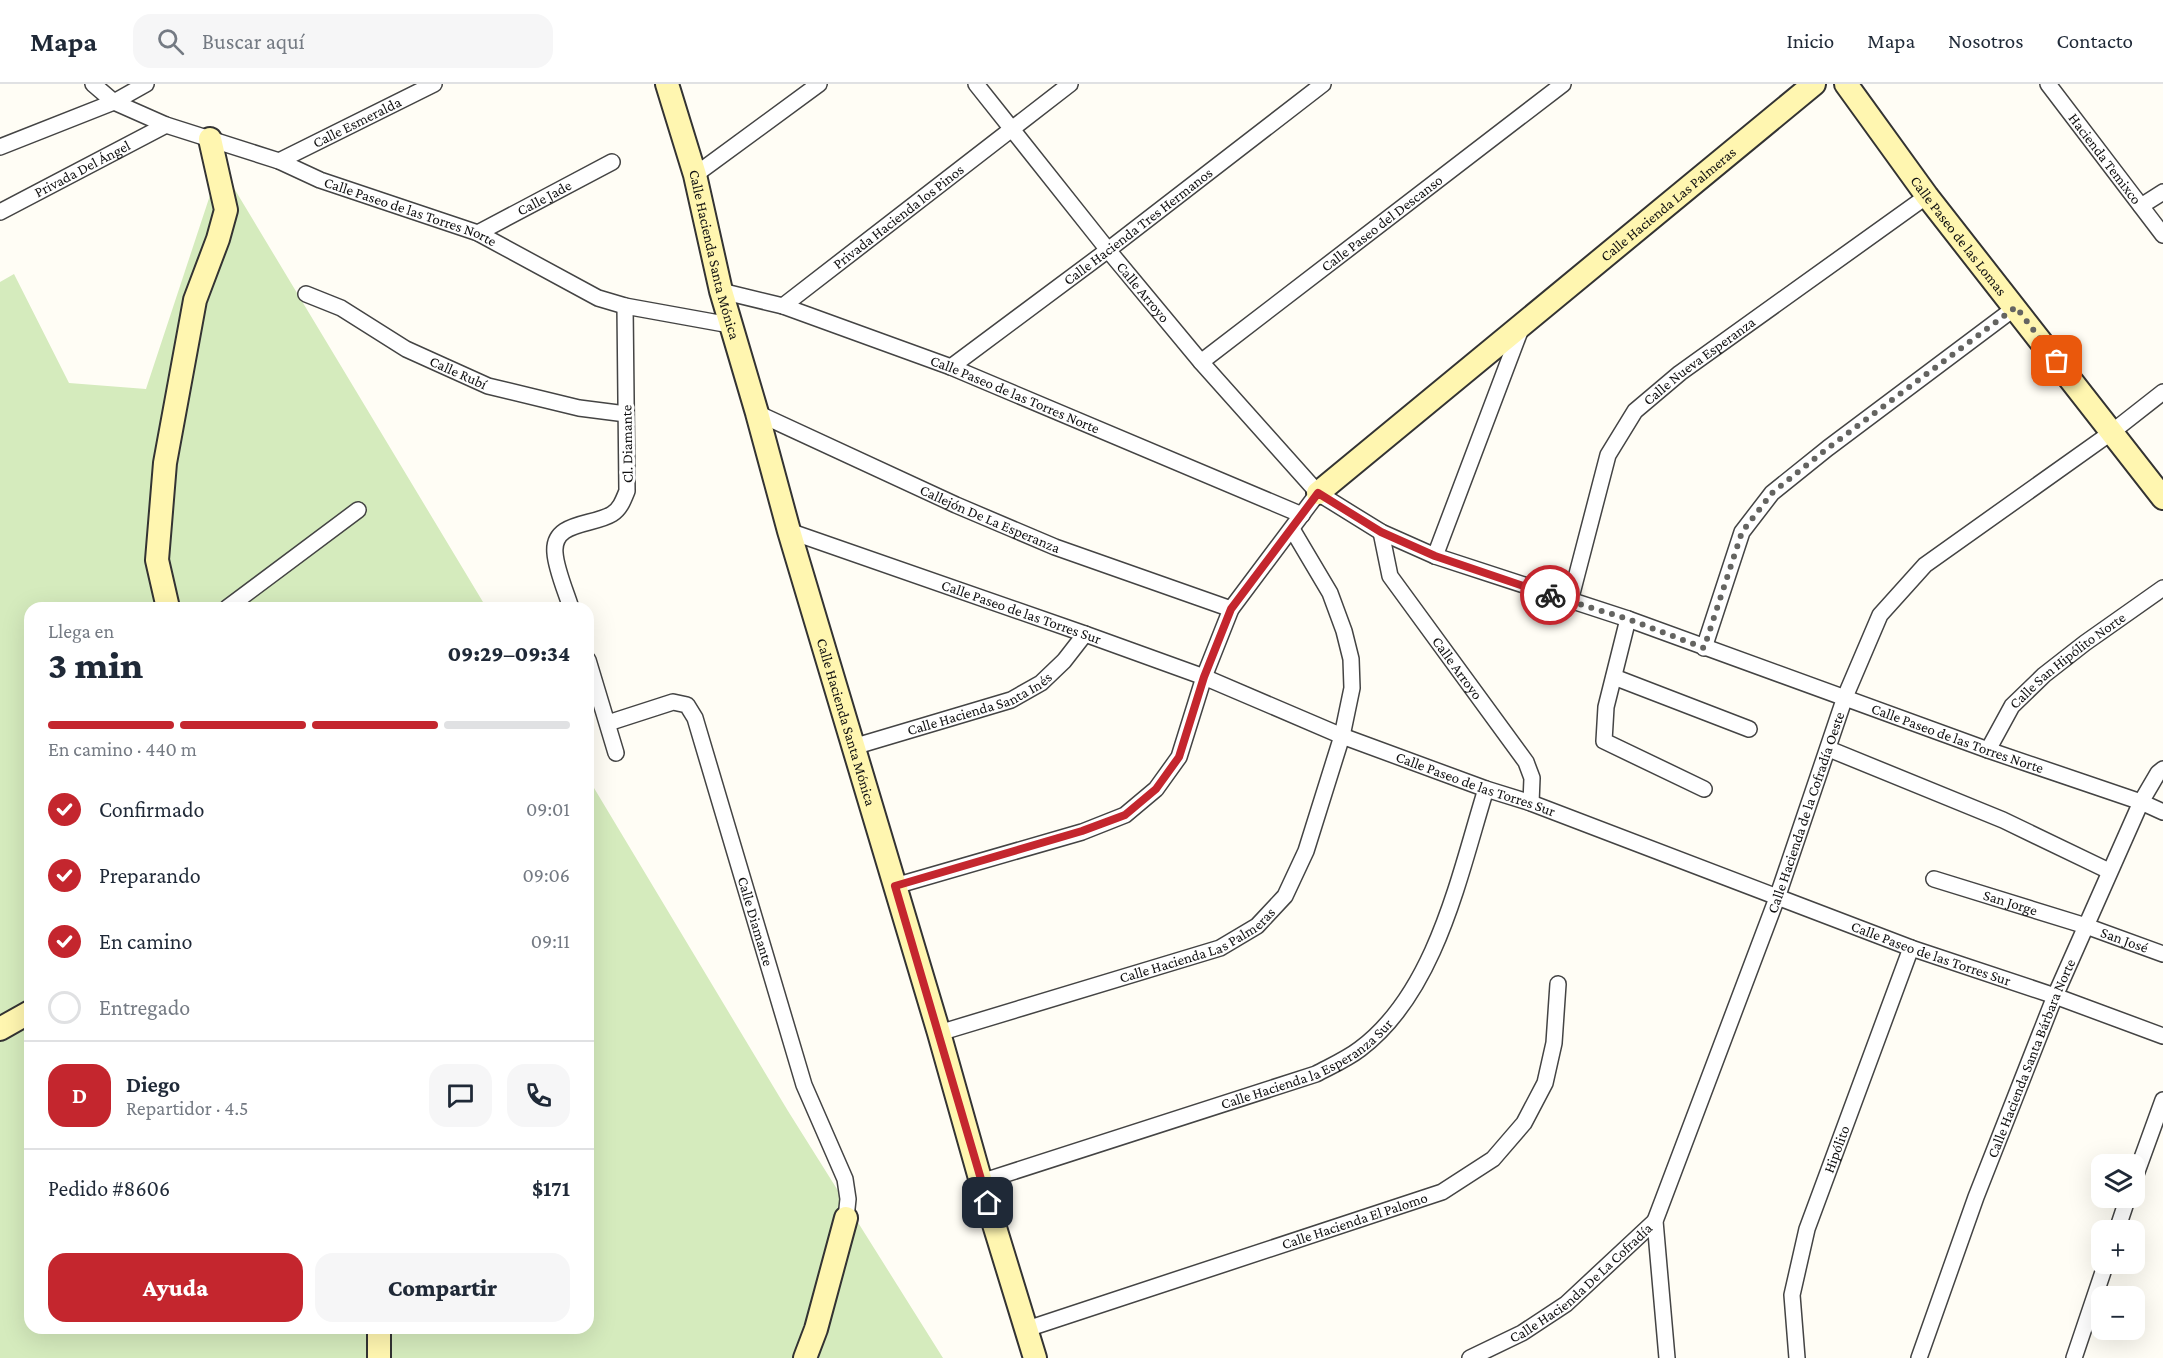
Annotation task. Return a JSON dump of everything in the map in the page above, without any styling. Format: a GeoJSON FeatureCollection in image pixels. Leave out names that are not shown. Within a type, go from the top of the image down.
{"type":"FeatureCollection","features":[{"type":"Feature","properties":{"kind":"street","name":"Calle Paseo de las Torres Norte"},"geometry":{"type":"LineString","coordinates":[[93,84],[114,102],[166,125],[279,160],[320,180],[478,233],[598,298],[625,306],[730,325]]}},
{"type":"Feature","properties":{"kind":"street"},"geometry":{"type":"LineString","coordinates":[[0,147],[114,102],[146,84]]}},
{"type":"Feature","properties":{"kind":"street","name":"Calle Esmeralda"},"geometry":{"type":"LineString","coordinates":[[279,160],[434,84]]}},
{"type":"Feature","properties":{"kind":"street","name":"Calle Hacienda Santa Mónica"},"geometry":{"type":"LineString","coordinates":[[667,84],[695,176],[730,325],[789,531],[1035,1358]]}},
{"type":"Feature","properties":{"kind":"street"},"geometry":{"type":"LineString","coordinates":[[695,176],[819,84]]}},
{"type":"Feature","properties":{"kind":"street","name":"Calle Arroyo"},"geometry":{"type":"LineString","coordinates":[[976,84],[1108,250],[1201,362],[1318,493]]}},
{"type":"Feature","properties":{"kind":"street","name":"Privada Hacienda los Pinos"},"geometry":{"type":"LineString","coordinates":[[783,306],[1070,84]]}},
{"type":"Feature","properties":{"kind":"street","name":"Calle Hacienda Tres Hermanos"},"geometry":{"type":"LineString","coordinates":[[951,367],[1108,250],[1323,84]]}},
{"type":"Feature","properties":{"kind":"street","name":"Calle Paseo del Descanso"},"geometry":{"type":"LineString","coordinates":[[1201,362],[1563,84]]}},
{"type":"Feature","properties":{"kind":"street","name":"Calle Hacienda Las Palmeras"},"geometry":{"type":"LineString","coordinates":[[1318,493],[1815,84]]}},
{"type":"Feature","properties":{"kind":"street","name":"Calle Paseo de las Lomas"},"geometry":{"type":"LineString","coordinates":[[1846,84],[1927,196],[2163,498]]}},
{"type":"Feature","properties":{"kind":"street","name":"Hacienda Temixco"},"geometry":{"type":"LineString","coordinates":[[2055,86],[2163,235]]}},
{"type":"Feature","properties":{"kind":"street","name":"Privada Del Ángel"},"geometry":{"type":"LineString","coordinates":[[0,212],[166,125]]}},
{"type":"Feature","properties":{"kind":"street"},"geometry":{"type":"LineString","coordinates":[[167,602],[157,560],[165,464],[195,300],[218,239],[226,210],[210,139]]}},
{"type":"Feature","properties":{"kind":"street","name":"Calle Jade"},"geometry":{"type":"LineString","coordinates":[[478,233],[612,162]]}},
{"type":"Feature","properties":{"kind":"street"},"geometry":{"type":"LineString","coordinates":[[2141,206],[2163,192]]}},
{"type":"Feature","properties":{"kind":"street","name":"Calle Nueva Esperanza"},"geometry":{"type":"LineString","coordinates":[[1570,601],[1608,455],[1635,411],[1680,373],[1927,196]]}},
{"type":"Feature","properties":{"kind":"street","name":"Calle Paseo de las Torres Norte"},"geometry":{"type":"LineString","coordinates":[[721,291],[783,306],[951,367],[1302,515]]}},
{"type":"Feature","properties":{"kind":"street","name":"Calle Rubí"},"geometry":{"type":"LineString","coordinates":[[306,294],[341,308],[406,349],[488,386],[579,408],[627,414]]}},
{"type":"Feature","properties":{"kind":"street","name":"Cl. Diamante"},"geometry":{"type":"LineString","coordinates":[[570,602],[555,554],[556,540],[566,529],[611,515],[621,506],[627,491],[625,306]]}},
{"type":"Feature","properties":{"kind":"street"},"geometry":{"type":"LineString","coordinates":[[1704,648],[1742,532],[1772,493],[1828,448],[2016,307]]}},
{"type":"Feature","properties":{"kind":"street"},"geometry":{"type":"LineString","coordinates":[[1435,556],[1523,322]]}},
{"type":"Feature","properties":{"kind":"street","name":"Calle Hacienda de la Cofradía Oeste"},"geometry":{"type":"LineString","coordinates":[[1667,1358],[1655,1221],[1778,898],[1845,697],[1880,615],[1925,565],[2112,432],[2163,392]]}},
{"type":"Feature","properties":{"kind":"street","name":"Callejón De La Esperanza"},"geometry":{"type":"LineString","coordinates":[[757,413],[956,505],[1055,547],[1231,609]]}},
{"type":"Feature","properties":{"kind":"street","name":"Calle Paseo de las Torres Norte"},"geometry":{"type":"LineString","coordinates":[[1318,493],[1381,532],[1435,556],[1628,619],[2163,812]]}},
{"type":"Feature","properties":{"kind":"street"},"geometry":{"type":"LineString","coordinates":[[895,886],[1082,831],[1125,815],[1156,789],[1179,757],[1204,677],[1231,609],[1318,493]]}},
{"type":"Feature","properties":{"kind":"street"},"geometry":{"type":"LineString","coordinates":[[235,602],[358,510]]}},
{"type":"Feature","properties":{"kind":"street","name":"Calle Hacienda Las Palmeras"},"geometry":{"type":"LineString","coordinates":[[939,1033],[1220,948],[1257,927],[1285,896],[1306,851],[1342,736],[1352,688],[1351,659],[1344,631],[1330,593],[1292,529]]}},
{"type":"Feature","properties":{"kind":"street","name":"Calle Paseo de las Torres Sur"},"geometry":{"type":"LineString","coordinates":[[789,531],[1204,677],[1342,736],[1531,804],[1911,948],[2055,996],[2163,1036]]}},
{"type":"Feature","properties":{"kind":"street","name":"Calle Arroyo"},"geometry":{"type":"LineString","coordinates":[[1381,532],[1390,576],[1526,762],[1532,778],[1531,804]]}},
{"type":"Feature","properties":{"kind":"street","name":"Calle San Hipólito Norte"},"geometry":{"type":"LineString","coordinates":[[1988,750],[2012,706],[2044,675],[2163,588]]}},
{"type":"Feature","properties":{"kind":"street"},"geometry":{"type":"LineString","coordinates":[[1628,619],[1606,707],[1604,741],[1704,789]]}},
{"type":"Feature","properties":{"kind":"street","name":"Calle Hacienda Santa Inés"},"geometry":{"type":"LineString","coordinates":[[853,747],[1011,700],[1041,683],[1064,661],[1086,634]]}},
{"type":"Feature","properties":{"kind":"street"},"geometry":{"type":"LineString","coordinates":[[1614,677],[1749,729]]}},
{"type":"Feature","properties":{"kind":"street"},"geometry":{"type":"LineString","coordinates":[[594,679],[616,753]]}},
{"type":"Feature","properties":{"kind":"street","name":"Calle Diamante"},"geometry":{"type":"LineString","coordinates":[[608,723],[673,702],[687,705],[695,718],[804,1085],[845,1179],[848,1199],[846,1218]]}},
{"type":"Feature","properties":{"kind":"street"},"geometry":{"type":"LineString","coordinates":[[1828,749],[2003,820],[2109,871]]}},
{"type":"Feature","properties":{"kind":"street","name":"Calle Hacienda Santa Bárbara Norte"},"geometry":{"type":"LineString","coordinates":[[1919,1358],[1976,1197],[2055,996],[2140,802],[2158,773],[2163,769]]}},
{"type":"Feature","properties":{"kind":"street","name":"Calle Hacienda la Esperanza Sur"},"geometry":{"type":"LineString","coordinates":[[981,1182],[1316,1074],[1360,1049],[1396,1014],[1421,975],[1442,928],[1486,789]]}},
{"type":"Feature","properties":{"kind":"street","name":"San Jorge"},"geometry":{"type":"LineString","coordinates":[[1934,879],[2086,927]]}},
{"type":"Feature","properties":{"kind":"street","name":"San José"},"geometry":{"type":"LineString","coordinates":[[2086,927],[2163,954]]}},
{"type":"Feature","properties":{"kind":"street","name":"Hipólito"},"geometry":{"type":"LineString","coordinates":[[1797,1358],[1792,1295],[1807,1229],[1911,948]]}},
{"type":"Feature","properties":{"kind":"street","name":"Calle Hacienda El Palomo"},"geometry":{"type":"LineString","coordinates":[[1027,1329],[1442,1192],[1451,1187],[1493,1159],[1524,1123],[1545,1083],[1554,1043],[1558,984]]}},
{"type":"Feature","properties":{"kind":"street"},"geometry":{"type":"LineString","coordinates":[[0,1029],[24,1015]]}},
{"type":"Feature","properties":{"kind":"street"},"geometry":{"type":"LineString","coordinates":[[2143,1154],[2163,1100]]}},
{"type":"Feature","properties":{"kind":"street"},"geometry":{"type":"LineString","coordinates":[[805,1358],[816,1329],[846,1218]]}},
{"type":"Feature","properties":{"kind":"street","name":"Calle Hacienda De La Cofradía"},"geometry":{"type":"LineString","coordinates":[[1470,1358],[1522,1334],[1566,1304],[1655,1221]]}},
{"type":"Feature","properties":{"kind":"street"},"geometry":{"type":"LineString","coordinates":[[2074,1358],[2102,1274]]}},
{"type":"Feature","properties":{"kind":"street"},"geometry":{"type":"LineString","coordinates":[[379,1334],[379,1358]]}},
{"type":"Feature","properties":{"kind":"green space"},"geometry":{"type":"Polygon","coordinates":[[[220,165],[483,602],[24,602],[24,1334],[594,1334],[594,788],[788,1111],[943,1358],[0,1358],[0,282],[14,274],[69,383],[146,389],[220,165]]]}},
{"type":"Feature","properties":{"kind":"way so far"},"geometry":{"type":"LineString","coordinates":[[1550,595],[1628,619],[1704,648],[1742,532],[1772,493],[1828,448],[2016,307],[2057,361]]}},
{"type":"Feature","properties":{"kind":"route"},"geometry":{"type":"LineString","coordinates":[[988,1203],[895,886],[1082,831],[1125,815],[1156,789],[1179,757],[1204,677],[1231,609],[1318,493],[1381,532],[1435,556],[1550,595]]}}]}
